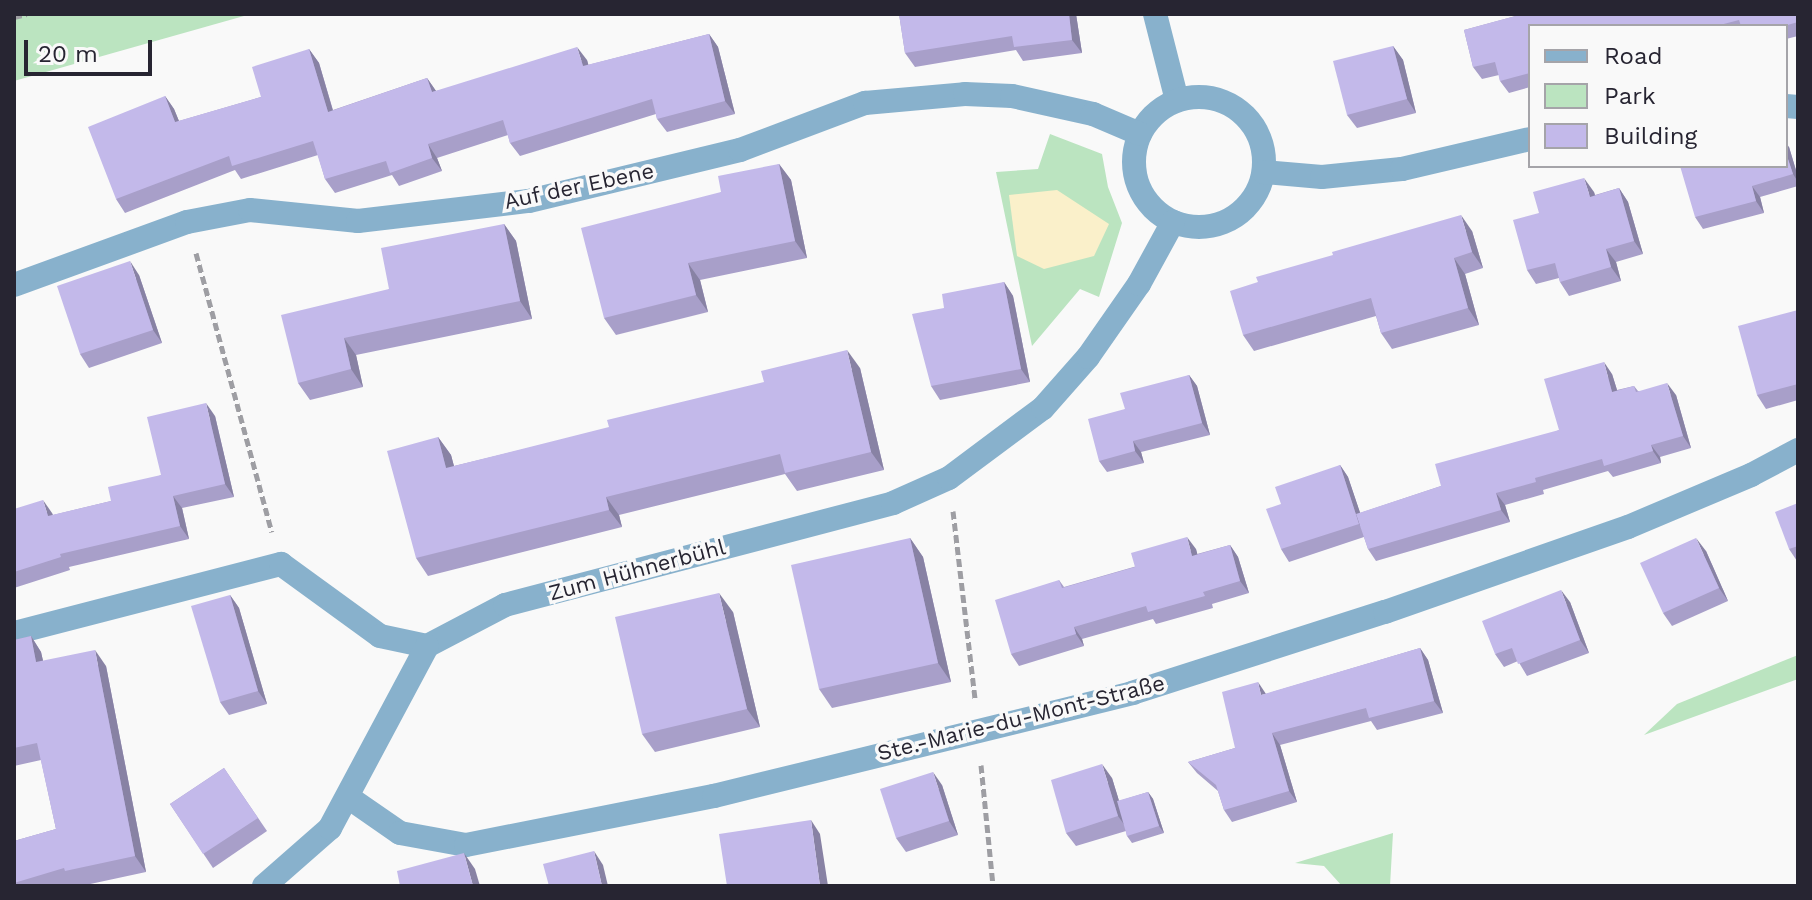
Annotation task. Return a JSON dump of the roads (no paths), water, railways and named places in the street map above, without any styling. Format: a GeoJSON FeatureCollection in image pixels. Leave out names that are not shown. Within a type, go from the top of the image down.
{"type":"FeatureCollection","features":[{"type":"Feature","properties":{"kind":"street"},"geometry":{"type":"LineString","coordinates":[[1155,14],[1177,100]]}},
{"type":"Feature","properties":{"kind":"street","name":"Auf der Ebene"},"geometry":{"type":"LineString","coordinates":[[14,285],[187,222],[250,210],[358,221],[529,201],[740,150],[865,103],[965,94],[1012,96],[1093,114],[1140,134]]}},
{"type":"Feature","properties":{"kind":"street"},"geometry":{"type":"LineString","coordinates":[[1199,96],[1221,100],[1240,111],[1255,128],[1264,149],[1264,172],[1258,191],[1246,207],[1231,219],[1202,227],[1173,222],[1146,200],[1138,185],[1134,160],[1140,134],[1149,120],[1177,100],[1199,96]]}},
{"type":"Feature","properties":{"kind":"street"},"geometry":{"type":"LineString","coordinates":[[1264,172],[1322,177],[1402,169],[1528,139]]}},
{"type":"Feature","properties":{"kind":"street","name":"Zum Hühnerbühl"},"geometry":{"type":"LineString","coordinates":[[427,646],[505,605],[893,503],[949,478],[1043,408],[1088,357],[1139,284],[1173,222]]}},
{"type":"Feature","properties":{"kind":"street","name":"Ste.-Marie-du-Mont-Straße"},"geometry":{"type":"LineString","coordinates":[[348,797],[400,833],[466,845],[714,796],[1132,693],[1385,612],[1628,527],[1751,475],[1798,450]]}},
{"type":"Feature","properties":{"kind":"street"},"geometry":{"type":"LineString","coordinates":[[14,633],[281,564],[380,636],[427,646],[330,828],[264,886]]}}]}
